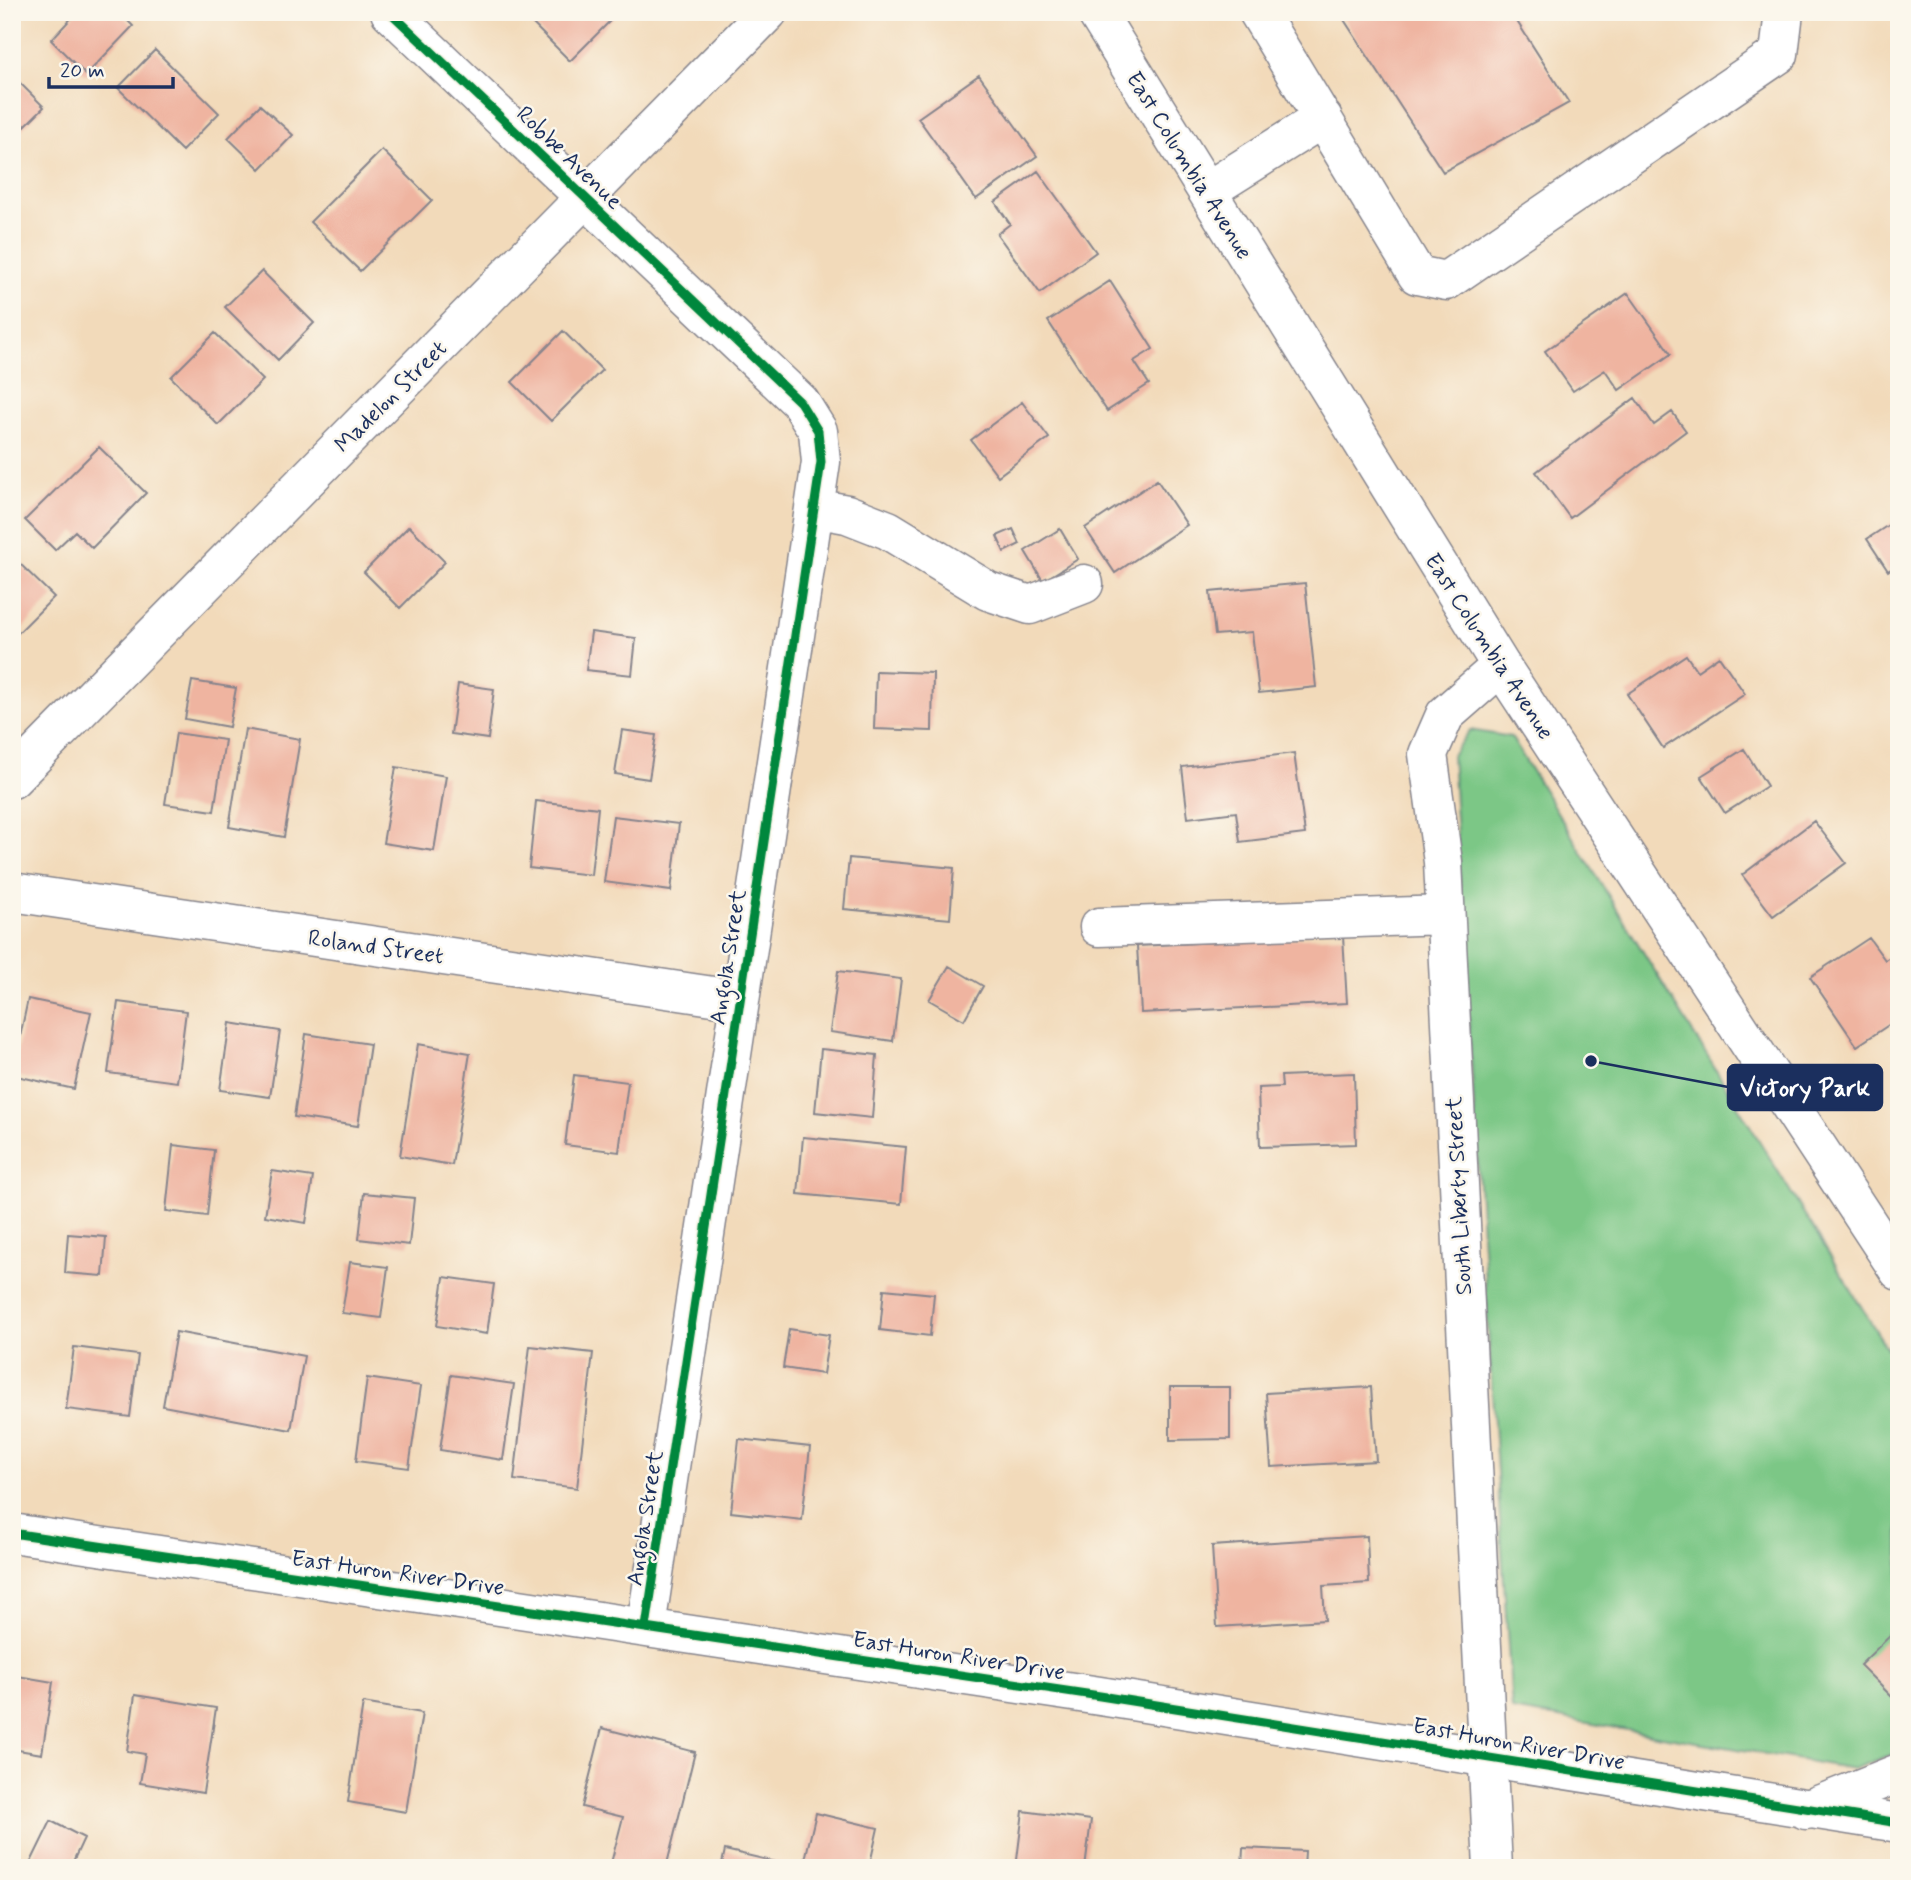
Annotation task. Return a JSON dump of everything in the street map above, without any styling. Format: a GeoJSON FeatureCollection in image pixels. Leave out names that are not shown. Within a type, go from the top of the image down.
{"type":"FeatureCollection","features":[{"type":"Feature","properties":{"kind":"street","name":"Robbe Avenue"},"geometry":{"type":"LineString","coordinates":[[390,12],[723,329]]}},
{"type":"Feature","properties":{"kind":"street","name":"Madelon Street"},"geometry":{"type":"LineString","coordinates":[[12,779],[768,12]]}},
{"type":"Feature","properties":{"kind":"street","name":"East Columbia Avenue"},"geometry":{"type":"LineString","coordinates":[[1096,12],[1501,666],[1899,1270]]}},
{"type":"Feature","properties":{"kind":"street"},"geometry":{"type":"LineString","coordinates":[[1258,12],[1417,275],[1446,281],[1779,54],[1784,12]]}},
{"type":"Feature","properties":{"kind":"street"},"geometry":{"type":"LineString","coordinates":[[1206,191],[1323,118]]}},
{"type":"Feature","properties":{"kind":"street","name":"Angola Street"},"geometry":{"type":"LineString","coordinates":[[646,1627],[821,462],[818,431],[811,416],[723,329]]}},
{"type":"Feature","properties":{"kind":"street"},"geometry":{"type":"LineString","coordinates":[[814,508],[847,514],[888,530],[988,591],[1030,605],[1084,584]]}},
{"type":"Feature","properties":{"kind":"street","name":"South Liberty Street"},"geometry":{"type":"LineString","coordinates":[[1493,1868],[1443,862],[1428,754],[1445,715],[1501,666]]}},
{"type":"Feature","properties":{"kind":"street","name":"Roland Street"},"geometry":{"type":"LineString","coordinates":[[12,892],[740,1000]]}},
{"type":"Feature","properties":{"kind":"street"},"geometry":{"type":"LineString","coordinates":[[1099,928],[1445,915]]}},
{"type":"Feature","properties":{"kind":"street","name":"East Huron River Drive"},"geometry":{"type":"LineString","coordinates":[[12,1533],[1486,1756],[1899,1824]]}},
{"type":"Feature","properties":{"kind":"street"},"geometry":{"type":"LineString","coordinates":[[1806,1810],[1899,1773]]}},
{"type":"Feature","properties":{"kind":"green space"},"geometry":{"type":"Polygon","coordinates":[[[1470,730],[1511,737],[1899,1368],[1899,1752],[1853,1769],[1512,1710],[1452,755],[1470,730]]]}},
{"type":"Feature","properties":{"kind":"building"},"geometry":{"type":"Polygon","coordinates":[[[77,12],[119,12],[133,26],[86,75],[51,40],[77,12]]]}},
{"type":"Feature","properties":{"kind":"building"},"geometry":{"type":"Polygon","coordinates":[[[521,12],[619,12],[570,61],[521,12]]]}},
{"type":"Feature","properties":{"kind":"building"},"geometry":{"type":"Polygon","coordinates":[[[1339,12],[1511,12],[1569,103],[1443,172],[1339,12]]]}},
{"type":"Feature","properties":{"kind":"building"},"geometry":{"type":"Polygon","coordinates":[[[155,50],[219,113],[182,151],[118,88],[155,50]]]}},
{"type":"Feature","properties":{"kind":"building"},"geometry":{"type":"Polygon","coordinates":[[[12,75],[44,107],[17,134],[12,130],[12,75]]]}},
{"type":"Feature","properties":{"kind":"building"},"geometry":{"type":"Polygon","coordinates":[[[979,75],[1037,156],[976,199],[918,118],[979,75]]]}},
{"type":"Feature","properties":{"kind":"building"},"geometry":{"type":"Polygon","coordinates":[[[260,105],[293,135],[260,169],[228,138],[260,105]]]}},
{"type":"Feature","properties":{"kind":"building"},"geometry":{"type":"Polygon","coordinates":[[[382,150],[432,200],[360,271],[310,222],[382,150]]]}},
{"type":"Feature","properties":{"kind":"building"},"geometry":{"type":"Polygon","coordinates":[[[1038,171],[1096,252],[1040,293],[997,234],[1010,224],[995,202],[1038,171]]]}},
{"type":"Feature","properties":{"kind":"building"},"geometry":{"type":"Polygon","coordinates":[[[262,271],[314,323],[278,360],[225,307],[262,271]]]}},
{"type":"Feature","properties":{"kind":"building"},"geometry":{"type":"Polygon","coordinates":[[[1110,281],[1153,349],[1134,361],[1149,384],[1107,411],[1048,321],[1110,281]]]}},
{"type":"Feature","properties":{"kind":"building"},"geometry":{"type":"Polygon","coordinates":[[[1628,293],[1671,354],[1619,390],[1605,370],[1573,391],[1545,351],[1628,293]]]}},
{"type":"Feature","properties":{"kind":"building"},"geometry":{"type":"Polygon","coordinates":[[[563,331],[602,370],[551,421],[512,382],[563,331]]]}},
{"type":"Feature","properties":{"kind":"building"},"geometry":{"type":"Polygon","coordinates":[[[215,333],[263,380],[218,425],[171,377],[215,333]]]}},
{"type":"Feature","properties":{"kind":"building"},"geometry":{"type":"Polygon","coordinates":[[[1635,398],[1654,425],[1672,412],[1686,431],[1570,518],[1536,472],[1635,398]]]}},
{"type":"Feature","properties":{"kind":"building"},"geometry":{"type":"Polygon","coordinates":[[[1022,402],[1049,438],[998,476],[971,440],[1022,402]]]}},
{"type":"Feature","properties":{"kind":"building"},"geometry":{"type":"Polygon","coordinates":[[[99,447],[146,493],[92,548],[75,531],[55,550],[25,520],[99,447]]]}},
{"type":"Feature","properties":{"kind":"building"},"geometry":{"type":"Polygon","coordinates":[[[1157,480],[1187,525],[1115,573],[1085,528],[1157,480]]]}},
{"type":"Feature","properties":{"kind":"building"},"geometry":{"type":"Polygon","coordinates":[[[1899,518],[1899,564],[1888,571],[1867,539],[1899,518]]]}},
{"type":"Feature","properties":{"kind":"building"},"geometry":{"type":"Polygon","coordinates":[[[409,526],[445,562],[400,608],[364,572],[409,526]]]}},
{"type":"Feature","properties":{"kind":"building"},"geometry":{"type":"Polygon","coordinates":[[[1013,529],[1020,544],[1004,552],[997,536],[1013,529]]]}},
{"type":"Feature","properties":{"kind":"building"},"geometry":{"type":"Polygon","coordinates":[[[1060,529],[1078,559],[1043,581],[1025,551],[1060,529]]]}},
{"type":"Feature","properties":{"kind":"building"},"geometry":{"type":"Polygon","coordinates":[[[12,556],[54,597],[12,639],[12,556]]]}},
{"type":"Feature","properties":{"kind":"building"},"geometry":{"type":"Polygon","coordinates":[[[1305,583],[1316,687],[1259,693],[1252,632],[1215,635],[1210,592],[1305,583]]]}},
{"type":"Feature","properties":{"kind":"building"},"geometry":{"type":"Polygon","coordinates":[[[591,632],[636,638],[632,675],[586,670],[591,632]]]}},
{"type":"Feature","properties":{"kind":"building"},"geometry":{"type":"Polygon","coordinates":[[[1686,655],[1697,671],[1719,656],[1745,694],[1663,748],[1627,694],[1686,655]]]}},
{"type":"Feature","properties":{"kind":"building"},"geometry":{"type":"Polygon","coordinates":[[[876,671],[933,673],[932,731],[874,729],[876,671]]]}},
{"type":"Feature","properties":{"kind":"building"},"geometry":{"type":"Polygon","coordinates":[[[192,681],[236,688],[229,727],[185,719],[192,681]]]}},
{"type":"Feature","properties":{"kind":"building"},"geometry":{"type":"Polygon","coordinates":[[[458,684],[494,689],[488,739],[451,734],[458,684]]]}},
{"type":"Feature","properties":{"kind":"building"},"geometry":{"type":"Polygon","coordinates":[[[245,729],[300,739],[284,837],[229,827],[245,729]]]}},
{"type":"Feature","properties":{"kind":"building"},"geometry":{"type":"Polygon","coordinates":[[[622,730],[656,735],[649,779],[615,774],[622,730]]]}},
{"type":"Feature","properties":{"kind":"building"},"geometry":{"type":"Polygon","coordinates":[[[176,733],[225,740],[214,811],[165,804],[176,733]]]}},
{"type":"Feature","properties":{"kind":"building"},"geometry":{"type":"Polygon","coordinates":[[[1744,749],[1767,786],[1725,813],[1701,776],[1744,749]]]}},
{"type":"Feature","properties":{"kind":"building"},"geometry":{"type":"Polygon","coordinates":[[[1294,753],[1305,834],[1240,842],[1236,812],[1188,818],[1182,767],[1294,753]]]}},
{"type":"Feature","properties":{"kind":"building"},"geometry":{"type":"Polygon","coordinates":[[[396,767],[446,776],[434,851],[383,843],[396,767]]]}},
{"type":"Feature","properties":{"kind":"building"},"geometry":{"type":"Polygon","coordinates":[[[536,801],[598,808],[591,875],[529,868],[536,801]]]}},
{"type":"Feature","properties":{"kind":"building"},"geometry":{"type":"Polygon","coordinates":[[[613,816],[679,824],[671,891],[604,882],[613,816]]]}},
{"type":"Feature","properties":{"kind":"building"},"geometry":{"type":"Polygon","coordinates":[[[1814,821],[1846,863],[1773,916],[1742,875],[1814,821]]]}},
{"type":"Feature","properties":{"kind":"building"},"geometry":{"type":"Polygon","coordinates":[[[849,858],[954,868],[950,919],[844,909],[849,858]]]}},
{"type":"Feature","properties":{"kind":"building"},"geometry":{"type":"Polygon","coordinates":[[[1343,936],[1347,1003],[1141,1013],[1137,946],[1343,936]]]}},
{"type":"Feature","properties":{"kind":"building"},"geometry":{"type":"Polygon","coordinates":[[[1869,938],[1885,960],[1899,951],[1899,1018],[1857,1046],[1810,977],[1869,938]]]}},
{"type":"Feature","properties":{"kind":"building"},"geometry":{"type":"Polygon","coordinates":[[[949,966],[983,986],[964,1020],[929,1000],[949,966]]]}},
{"type":"Feature","properties":{"kind":"building"},"geometry":{"type":"Polygon","coordinates":[[[838,971],[901,979],[893,1041],[830,1032],[838,971]]]}},
{"type":"Feature","properties":{"kind":"building"},"geometry":{"type":"Polygon","coordinates":[[[28,999],[91,1012],[74,1089],[12,1075],[28,999]]]}},
{"type":"Feature","properties":{"kind":"building"},"geometry":{"type":"Polygon","coordinates":[[[118,1002],[186,1011],[177,1082],[108,1073],[118,1002]]]}},
{"type":"Feature","properties":{"kind":"building"},"geometry":{"type":"Polygon","coordinates":[[[230,1023],[280,1031],[270,1097],[220,1090],[230,1023]]]}},
{"type":"Feature","properties":{"kind":"building"},"geometry":{"type":"Polygon","coordinates":[[[306,1034],[370,1044],[358,1126],[294,1117],[306,1034]]]}},
{"type":"Feature","properties":{"kind":"building"},"geometry":{"type":"Polygon","coordinates":[[[418,1044],[470,1053],[452,1165],[400,1156],[418,1044]]]}},
{"type":"Feature","properties":{"kind":"building"},"geometry":{"type":"Polygon","coordinates":[[[821,1049],[877,1055],[872,1118],[815,1112],[821,1049]]]}},
{"type":"Feature","properties":{"kind":"building"},"geometry":{"type":"Polygon","coordinates":[[[1354,1073],[1356,1144],[1260,1147],[1258,1088],[1282,1087],[1281,1076],[1354,1073]]]}},
{"type":"Feature","properties":{"kind":"building"},"geometry":{"type":"Polygon","coordinates":[[[574,1075],[628,1082],[619,1152],[565,1145],[574,1075]]]}},
{"type":"Feature","properties":{"kind":"building"},"geometry":{"type":"Polygon","coordinates":[[[803,1137],[906,1147],[901,1204],[798,1194],[803,1137]]]}},
{"type":"Feature","properties":{"kind":"building"},"geometry":{"type":"Polygon","coordinates":[[[173,1145],[214,1150],[207,1216],[166,1211],[173,1145]]]}},
{"type":"Feature","properties":{"kind":"building"},"geometry":{"type":"Polygon","coordinates":[[[272,1171],[313,1177],[306,1223],[265,1216],[272,1171]]]}},
{"type":"Feature","properties":{"kind":"building"},"geometry":{"type":"Polygon","coordinates":[[[364,1193],[414,1198],[409,1245],[359,1239],[364,1193]]]}},
{"type":"Feature","properties":{"kind":"building"},"geometry":{"type":"Polygon","coordinates":[[[68,1234],[106,1237],[103,1276],[65,1273],[68,1234]]]}},
{"type":"Feature","properties":{"kind":"building"},"geometry":{"type":"Polygon","coordinates":[[[350,1262],[388,1267],[381,1318],[342,1313],[350,1262]]]}},
{"type":"Feature","properties":{"kind":"building"},"geometry":{"type":"Polygon","coordinates":[[[444,1277],[494,1284],[487,1334],[437,1326],[444,1277]]]}},
{"type":"Feature","properties":{"kind":"building"},"geometry":{"type":"Polygon","coordinates":[[[884,1289],[934,1294],[930,1336],[880,1330],[884,1289]]]}},
{"type":"Feature","properties":{"kind":"building"},"geometry":{"type":"Polygon","coordinates":[[[789,1329],[829,1335],[823,1374],[783,1368],[789,1329]]]}},
{"type":"Feature","properties":{"kind":"building"},"geometry":{"type":"Polygon","coordinates":[[[176,1332],[304,1356],[291,1430],[163,1406],[176,1332]]]}},
{"type":"Feature","properties":{"kind":"building"},"geometry":{"type":"Polygon","coordinates":[[[530,1346],[593,1353],[577,1488],[514,1480],[530,1346]]]}},
{"type":"Feature","properties":{"kind":"building"},"geometry":{"type":"Polygon","coordinates":[[[74,1347],[138,1355],[130,1417],[66,1409],[74,1347]]]}},
{"type":"Feature","properties":{"kind":"building"},"geometry":{"type":"Polygon","coordinates":[[[451,1375],[514,1384],[503,1460],[440,1450],[451,1375]]]}},
{"type":"Feature","properties":{"kind":"building"},"geometry":{"type":"Polygon","coordinates":[[[367,1378],[421,1386],[409,1468],[356,1461],[367,1378]]]}},
{"type":"Feature","properties":{"kind":"building"},"geometry":{"type":"Polygon","coordinates":[[[1170,1387],[1230,1387],[1230,1439],[1170,1440],[1170,1387]]]}},
{"type":"Feature","properties":{"kind":"building"},"geometry":{"type":"Polygon","coordinates":[[[1371,1387],[1376,1461],[1271,1467],[1266,1393],[1371,1387]]]}},
{"type":"Feature","properties":{"kind":"building"},"geometry":{"type":"Polygon","coordinates":[[[739,1439],[810,1447],[802,1520],[731,1512],[739,1439]]]}},
{"type":"Feature","properties":{"kind":"building"},"geometry":{"type":"Polygon","coordinates":[[[1367,1536],[1369,1583],[1323,1586],[1325,1620],[1217,1627],[1212,1546],[1367,1536]]]}},
{"type":"Feature","properties":{"kind":"building"},"geometry":{"type":"Polygon","coordinates":[[[1899,1627],[1899,1704],[1860,1665],[1899,1627]]]}},
{"type":"Feature","properties":{"kind":"building"},"geometry":{"type":"Polygon","coordinates":[[[12,1675],[53,1682],[42,1754],[12,1749],[12,1675]]]}},
{"type":"Feature","properties":{"kind":"building"},"geometry":{"type":"Polygon","coordinates":[[[135,1695],[216,1708],[203,1793],[140,1783],[145,1754],[127,1751],[135,1695]]]}},
{"type":"Feature","properties":{"kind":"building"},"geometry":{"type":"Polygon","coordinates":[[[363,1703],[422,1713],[406,1812],[348,1802],[363,1703]]]}},
{"type":"Feature","properties":{"kind":"building"},"geometry":{"type":"Polygon","coordinates":[[[602,1728],[695,1752],[666,1868],[629,1868],[611,1863],[623,1817],[582,1807],[602,1728]]]}},
{"type":"Feature","properties":{"kind":"building"},"geometry":{"type":"Polygon","coordinates":[[[1023,1811],[1091,1820],[1085,1868],[1016,1868],[1023,1811]]]}},
{"type":"Feature","properties":{"kind":"building"},"geometry":{"type":"Polygon","coordinates":[[[816,1813],[878,1828],[869,1868],[803,1868],[816,1813]]]}},
{"type":"Feature","properties":{"kind":"building"},"geometry":{"type":"Polygon","coordinates":[[[51,1821],[84,1838],[70,1868],[28,1868],[51,1821]]]}},
{"type":"Feature","properties":{"kind":"building"},"geometry":{"type":"Polygon","coordinates":[[[1243,1848],[1305,1851],[1304,1868],[1242,1868],[1243,1848]]]}},
{"type":"Feature","properties":{"kind":"building"},"geometry":{"type":"Polygon","coordinates":[[[725,1850],[797,1867],[797,1868],[721,1868],[725,1850]]]}},
{"type":"Feature","properties":{"kind":"cycle path"},"geometry":{"type":"LineString","coordinates":[[390,12],[800,402],[818,431],[821,462],[646,1627]]}},
{"type":"Feature","properties":{"kind":"cycle path"},"geometry":{"type":"LineString","coordinates":[[12,1533],[1100,1696],[1899,1823]]}},
{"type":"Feature","properties":{"kind":"place","name":"Victory Park"},"geometry":{"type":"Point","coordinates":[1591,1061]}}]}
